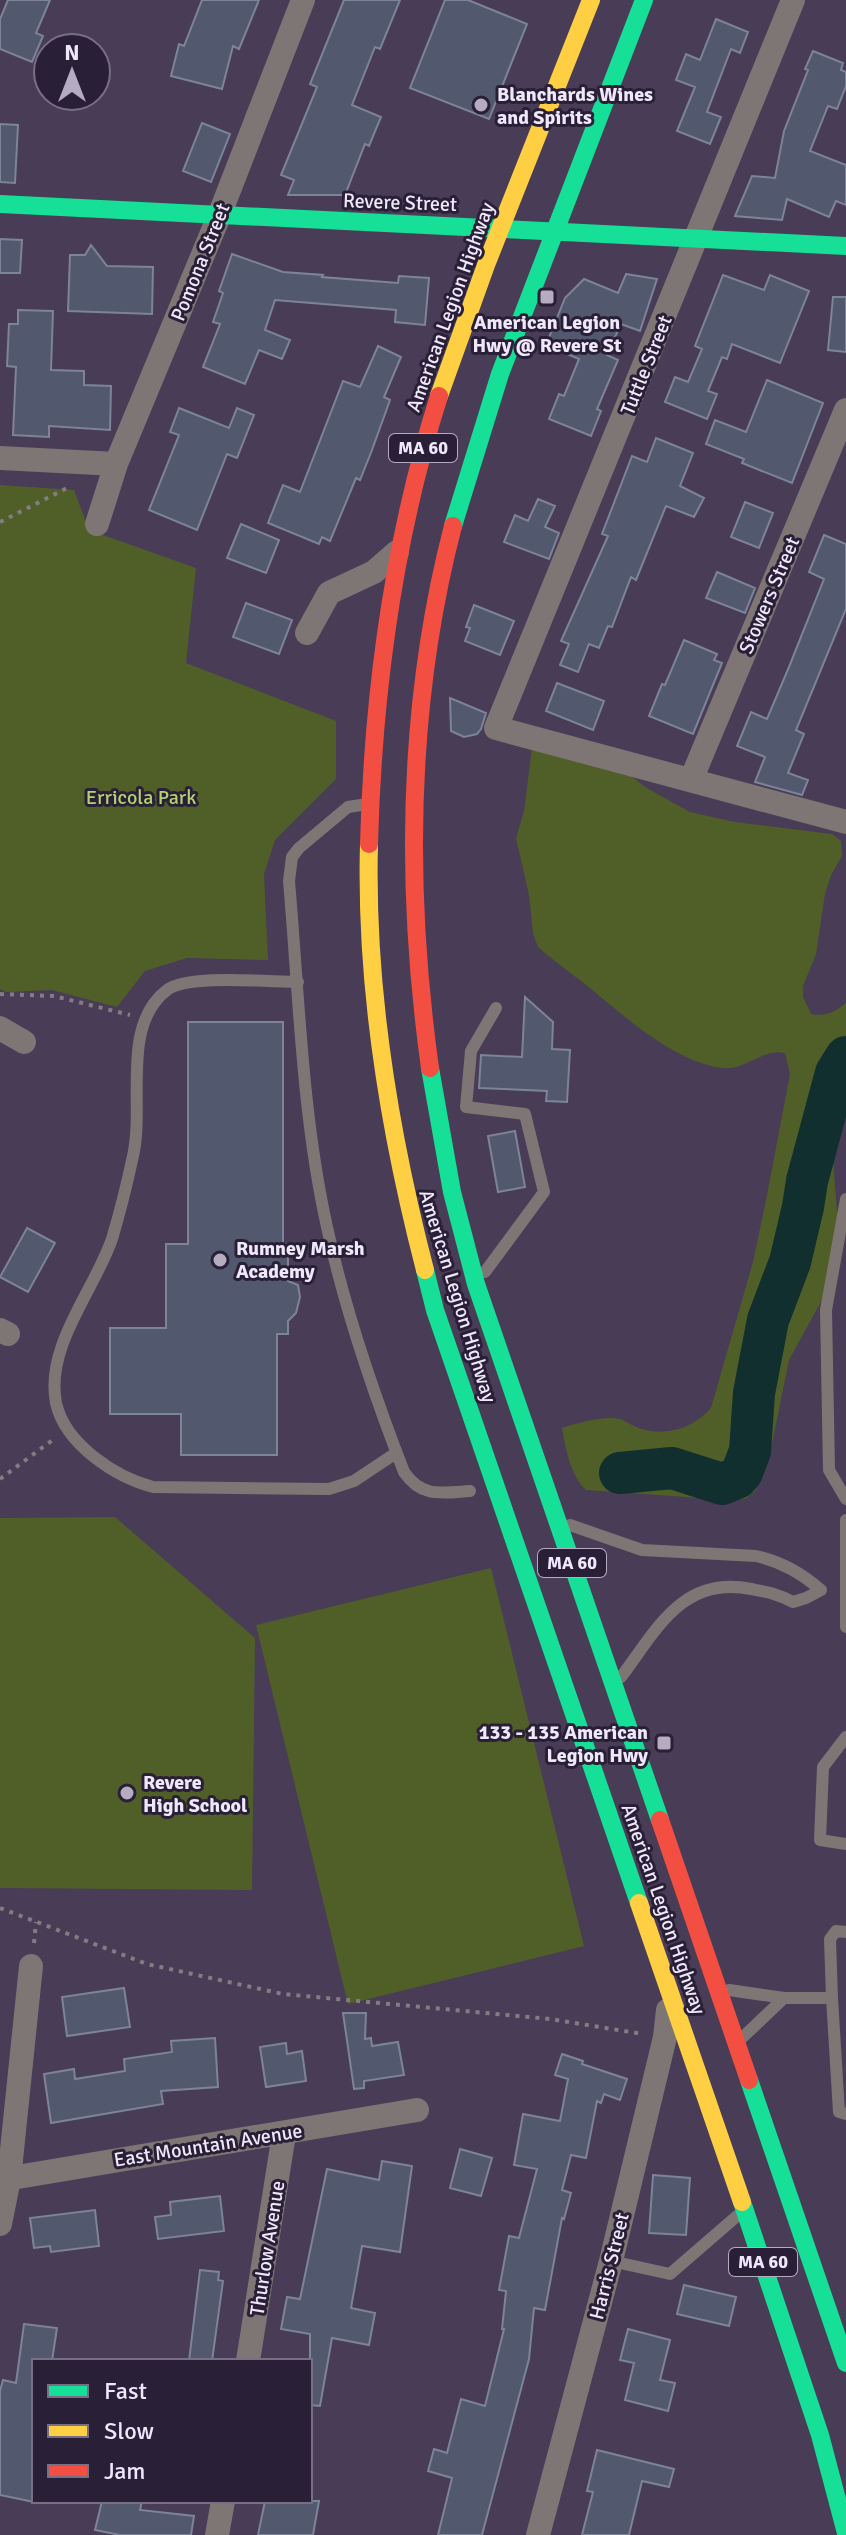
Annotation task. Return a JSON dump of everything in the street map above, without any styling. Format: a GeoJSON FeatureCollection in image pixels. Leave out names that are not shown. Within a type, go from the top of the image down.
{"type":"FeatureCollection","features":[{"type":"Feature","properties":{"kind":"main road","name":"American Legion Highway"},"geometry":{"type":"LineString","coordinates":[[591,0],[500,228],[430,426],[399,550],[378,676],[368,804],[369,932],[375,1020],[394,1145],[412,1228],[449,1351],[808,2395],[846,2533]]}},
{"type":"Feature","properties":{"kind":"main road","name":"American Legion Highway"},"geometry":{"type":"LineString","coordinates":[[644,0],[493,389],[451,532],[434,615],[418,741],[414,882],[416,951],[424,1037],[444,1161],[476,1284],[846,2363]]}},
{"type":"Feature","properties":{"kind":"main road","name":"Revere Street"},"geometry":{"type":"LineString","coordinates":[[0,204],[846,246]]}},
{"type":"Feature","properties":{"kind":"street","name":"Pomona Street"},"geometry":{"type":"LineString","coordinates":[[97,524],[116,464],[219,216],[303,0]]}},
{"type":"Feature","properties":{"kind":"street","name":"Tuttle Street"},"geometry":{"type":"LineString","coordinates":[[691,780],[496,728],[793,0]]}},
{"type":"Feature","properties":{"kind":"street","name":"Stowers Street"},"geometry":{"type":"LineString","coordinates":[[691,780],[846,410]]}},
{"type":"Feature","properties":{"kind":"street"},"geometry":{"type":"LineString","coordinates":[[0,458],[116,464]]}},
{"type":"Feature","properties":{"kind":"street"},"geometry":{"type":"LineString","coordinates":[[307,633],[329,593],[374,572],[399,550]]}},
{"type":"Feature","properties":{"kind":"street"},"geometry":{"type":"LineString","coordinates":[[691,780],[846,822]]}},
{"type":"Feature","properties":{"kind":"street"},"geometry":{"type":"LineString","coordinates":[[0,1028],[24,1042]]}},
{"type":"Feature","properties":{"kind":"street"},"geometry":{"type":"LineString","coordinates":[[0,2224],[31,1966]]}},
{"type":"Feature","properties":{"kind":"street","name":"Harris Street"},"geometry":{"type":"LineString","coordinates":[[538,2535],[611,2261],[665,2037],[670,1994]]}},
{"type":"Feature","properties":{"kind":"street","name":"East Mountain Avenue"},"geometry":{"type":"LineString","coordinates":[[5,2180],[42,2171],[417,2110]]}},
{"type":"Feature","properties":{"kind":"street","name":"Thurlow Avenue"},"geometry":{"type":"LineString","coordinates":[[248,2359],[284,2134]]}},
{"type":"Feature","properties":{"kind":"street"},"geometry":{"type":"LineString","coordinates":[[217,2535],[223,2503]]}},
{"type":"Feature","properties":{"kind":"lane"},"geometry":{"type":"LineString","coordinates":[[368,804],[348,807],[292,857],[289,881],[313,1140],[326,1225],[349,1313],[404,1472],[412,1484],[423,1490],[439,1493],[470,1491]]}},
{"type":"Feature","properties":{"kind":"lane"},"geometry":{"type":"LineString","coordinates":[[298,982],[185,982],[166,991],[151,1005],[144,1018],[139,1040],[138,1119],[134,1152],[112,1239],[63,1344],[57,1367],[57,1407],[80,1443],[126,1478],[153,1487],[329,1489],[354,1481],[396,1453]]}},
{"type":"Feature","properties":{"kind":"lane"},"geometry":{"type":"LineString","coordinates":[[476,1284],[544,1192],[525,1114],[466,1107],[471,1051],[496,1008]]}},
{"type":"Feature","properties":{"kind":"lane"},"geometry":{"type":"LineString","coordinates":[[846,1199],[826,1310],[829,1470],[846,1499]]}},
{"type":"Feature","properties":{"kind":"lane"},"geometry":{"type":"LineString","coordinates":[[846,1520],[846,1627]]}},
{"type":"Feature","properties":{"kind":"lane"},"geometry":{"type":"LineString","coordinates":[[557,1521],[642,1550],[770,1559],[804,1576],[821,1590]]}},
{"type":"Feature","properties":{"kind":"lane"},"geometry":{"type":"LineString","coordinates":[[614,1686],[662,1620],[694,1596],[721,1587],[742,1587],[780,1595],[793,1602],[821,1590],[846,1589]]}},
{"type":"Feature","properties":{"kind":"lane"},"geometry":{"type":"LineString","coordinates":[[846,1737],[823,1767],[820,1840],[846,1844]]}},
{"type":"Feature","properties":{"kind":"lane"},"geometry":{"type":"LineString","coordinates":[[846,1932],[836,1931],[830,1939],[839,2112],[846,2114]]}},
{"type":"Feature","properties":{"kind":"lane"},"geometry":{"type":"LineString","coordinates":[[719,1989],[784,1998],[832,1998]]}},
{"type":"Feature","properties":{"kind":"lane"},"geometry":{"type":"LineString","coordinates":[[737,2042],[784,1998]]}},
{"type":"Feature","properties":{"kind":"lane"},"geometry":{"type":"LineString","coordinates":[[611,2261],[670,2274],[745,2209]]}},
{"type":"Feature","properties":{"kind":"path"},"geometry":{"type":"LineString","coordinates":[[0,522],[78,483]]}},
{"type":"Feature","properties":{"kind":"path"},"geometry":{"type":"LineString","coordinates":[[0,994],[54,996],[144,1018]]}},
{"type":"Feature","properties":{"kind":"path"},"geometry":{"type":"LineString","coordinates":[[0,1479],[70,1430]]}},
{"type":"Feature","properties":{"kind":"path"},"geometry":{"type":"LineString","coordinates":[[0,1908],[147,1964],[283,1994],[550,2019],[665,2037]]}},
{"type":"Feature","properties":{"kind":"green space","name":"Erricola Park"},"geometry":{"type":"Polygon","coordinates":[[[0,485],[74,490],[89,530],[196,568],[186,663],[336,721],[336,779],[275,840],[264,874],[268,960],[187,958],[145,971],[117,1007],[52,990],[6,992],[0,989],[0,485]]]}},
{"type":"Feature","properties":{"kind":"green space"},"geometry":{"type":"Polygon","coordinates":[[[532,748],[616,763],[645,787],[690,812],[735,822],[832,834],[841,841],[842,856],[825,894],[816,954],[803,986],[803,997],[811,1014],[830,1013],[846,1003],[846,1081],[836,1107],[831,1136],[838,1223],[823,1298],[789,1360],[769,1458],[755,1491],[745,1499],[586,1490],[573,1470],[562,1428],[612,1418],[646,1430],[677,1430],[711,1408],[753,1262],[766,1200],[790,1074],[785,1053],[769,1054],[730,1068],[688,1058],[639,1027],[538,947],[516,838],[524,811],[532,748]]]}},
{"type":"Feature","properties":{"kind":"green space","name":"Revere High School"},"geometry":{"type":"Polygon","coordinates":[[[115,1517],[255,1638],[252,1890],[0,1888],[0,1518],[115,1517]]]}},
{"type":"Feature","properties":{"kind":"green space"},"geometry":{"type":"Polygon","coordinates":[[[491,1568],[584,1946],[348,2004],[256,1625],[491,1568]]]}},
{"type":"Feature","properties":{"kind":"building"},"geometry":{"type":"Polygon","coordinates":[[[8,0],[50,0],[36,32],[32,32],[32,62],[0,49],[0,19],[8,0]]]}},
{"type":"Feature","properties":{"kind":"building"},"geometry":{"type":"Polygon","coordinates":[[[202,0],[259,0],[239,49],[233,46],[222,89],[171,76],[179,44],[184,46],[202,0]]]}},
{"type":"Feature","properties":{"kind":"building"},"geometry":{"type":"Polygon","coordinates":[[[344,0],[400,0],[380,49],[375,47],[352,105],[381,117],[369,146],[365,144],[345,195],[288,195],[294,180],[281,175],[317,87],[310,84],[344,0]]]}},
{"type":"Feature","properties":{"kind":"building"},"geometry":{"type":"Polygon","coordinates":[[[445,0],[468,0],[527,24],[489,119],[410,88],[445,0]]]}},
{"type":"Feature","properties":{"kind":"building"},"geometry":{"type":"Polygon","coordinates":[[[716,19],[748,32],[740,53],[731,49],[707,112],[721,117],[710,144],[677,131],[695,87],[676,80],[686,54],[700,60],[716,19]]]}},
{"type":"Feature","properties":{"kind":"building"},"geometry":{"type":"Polygon","coordinates":[[[813,51],[843,63],[841,70],[846,72],[846,86],[837,109],[828,106],[810,151],[846,165],[846,205],[836,201],[829,217],[787,199],[782,220],[735,216],[752,176],[775,178],[784,131],[813,51]]]}},
{"type":"Feature","properties":{"kind":"building"},"geometry":{"type":"Polygon","coordinates":[[[202,123],[230,134],[211,182],[183,171],[202,123]]]}},
{"type":"Feature","properties":{"kind":"building"},"geometry":{"type":"Polygon","coordinates":[[[0,124],[18,125],[15,183],[0,182],[0,124]]]}},
{"type":"Feature","properties":{"kind":"building"},"geometry":{"type":"Polygon","coordinates":[[[0,239],[22,240],[20,273],[0,273],[0,239]]]}},
{"type":"Feature","properties":{"kind":"building"},"geometry":{"type":"Polygon","coordinates":[[[91,245],[107,266],[153,267],[152,314],[68,311],[70,255],[85,255],[91,245]]]}},
{"type":"Feature","properties":{"kind":"building"},"geometry":{"type":"Polygon","coordinates":[[[232,254],[283,272],[322,277],[398,283],[399,276],[429,278],[425,325],[395,322],[396,310],[275,300],[265,330],[290,340],[282,359],[259,350],[245,384],[203,367],[220,324],[213,322],[223,293],[219,291],[232,254]]]}},
{"type":"Feature","properties":{"kind":"building"},"geometry":{"type":"Polygon","coordinates":[[[626,274],[657,279],[640,331],[621,324],[607,355],[618,360],[597,409],[601,411],[591,436],[549,419],[559,394],[564,396],[579,359],[546,345],[565,298],[584,279],[618,293],[626,274]]]}},
{"type":"Feature","properties":{"kind":"building"},"geometry":{"type":"Polygon","coordinates":[[[723,275],[764,290],[770,275],[809,291],[780,363],[732,344],[727,359],[722,357],[708,391],[717,394],[707,419],[665,402],[675,377],[688,382],[702,349],[695,346],[723,275]]]}},
{"type":"Feature","properties":{"kind":"building"},"geometry":{"type":"Polygon","coordinates":[[[833,297],[846,297],[846,352],[828,350],[833,297]]]}},
{"type":"Feature","properties":{"kind":"building"},"geometry":{"type":"Polygon","coordinates":[[[18,310],[53,311],[51,370],[84,371],[84,385],[111,386],[110,430],[49,426],[49,437],[13,435],[16,367],[7,366],[9,324],[18,324],[18,310]]]}},
{"type":"Feature","properties":{"kind":"building"},"geometry":{"type":"Polygon","coordinates":[[[378,346],[401,357],[384,397],[390,400],[372,450],[360,480],[356,478],[330,541],[322,537],[319,544],[268,523],[283,485],[300,492],[343,381],[360,387],[378,346]]]}},
{"type":"Feature","properties":{"kind":"building"},"geometry":{"type":"Polygon","coordinates":[[[767,380],[823,403],[792,483],[742,463],[744,459],[706,444],[715,420],[746,432],[767,380]]]}},
{"type":"Feature","properties":{"kind":"building"},"geometry":{"type":"Polygon","coordinates":[[[179,408],[229,428],[237,408],[254,415],[237,458],[227,454],[197,530],[149,510],[179,435],[170,432],[179,408]]]}},
{"type":"Feature","properties":{"kind":"building"},"geometry":{"type":"Polygon","coordinates":[[[656,438],[693,453],[680,486],[704,498],[694,517],[666,506],[636,580],[631,577],[612,627],[608,626],[599,648],[589,644],[578,672],[560,665],[569,644],[561,641],[608,536],[602,534],[632,456],[647,462],[656,438]]]}},
{"type":"Feature","properties":{"kind":"building"},"geometry":{"type":"Polygon","coordinates":[[[538,499],[555,506],[545,527],[559,533],[549,559],[504,542],[515,515],[528,521],[538,499]]]}},
{"type":"Feature","properties":{"kind":"building"},"geometry":{"type":"Polygon","coordinates":[[[745,502],[773,513],[759,548],[731,537],[745,502]]]}},
{"type":"Feature","properties":{"kind":"building"},"geometry":{"type":"Polygon","coordinates":[[[241,524],[279,540],[266,573],[227,558],[241,524]]]}},
{"type":"Feature","properties":{"kind":"building"},"geometry":{"type":"Polygon","coordinates":[[[824,535],[846,544],[846,609],[796,730],[804,734],[788,773],[808,780],[802,795],[755,782],[765,757],[737,746],[751,712],[767,719],[789,667],[824,579],[809,572],[824,535]]]}},
{"type":"Feature","properties":{"kind":"building"},"geometry":{"type":"Polygon","coordinates":[[[717,572],[755,588],[745,613],[706,598],[717,572]]]}},
{"type":"Feature","properties":{"kind":"building"},"geometry":{"type":"Polygon","coordinates":[[[246,603],[292,620],[279,654],[233,637],[246,603]]]}},
{"type":"Feature","properties":{"kind":"building"},"geometry":{"type":"Polygon","coordinates":[[[474,605],[514,621],[500,655],[465,641],[470,628],[466,627],[474,605]]]}},
{"type":"Feature","properties":{"kind":"building"},"geometry":{"type":"Polygon","coordinates":[[[684,640],[717,654],[714,660],[722,663],[693,734],[649,716],[684,640]]]}},
{"type":"Feature","properties":{"kind":"building"},"geometry":{"type":"Polygon","coordinates":[[[557,683],[604,701],[593,730],[546,711],[557,683]]]}},
{"type":"Feature","properties":{"kind":"building"},"geometry":{"type":"Polygon","coordinates":[[[450,698],[486,713],[477,734],[464,737],[451,731],[450,698]]]}},
{"type":"Feature","properties":{"kind":"building"},"geometry":{"type":"Polygon","coordinates":[[[525,997],[553,1022],[552,1049],[570,1050],[567,1102],[546,1101],[547,1091],[479,1088],[481,1055],[522,1057],[525,997]]]}},
{"type":"Feature","properties":{"kind":"building"},"geometry":{"type":"Polygon","coordinates":[[[188,1022],[283,1022],[283,1244],[288,1244],[288,1281],[298,1285],[300,1297],[296,1313],[288,1321],[288,1334],[277,1334],[277,1455],[181,1455],[181,1414],[110,1414],[110,1328],[166,1328],[166,1244],[188,1244],[188,1022]]]}},
{"type":"Feature","properties":{"kind":"building"},"geometry":{"type":"Polygon","coordinates":[[[515,1131],[525,1187],[498,1192],[488,1136],[515,1131]]]}},
{"type":"Feature","properties":{"kind":"building"},"geometry":{"type":"Polygon","coordinates":[[[27,1228],[55,1243],[28,1292],[0,1277],[27,1228]]]}},
{"type":"Feature","properties":{"kind":"building"},"geometry":{"type":"Polygon","coordinates":[[[124,1988],[130,2027],[67,2036],[62,1997],[124,1988]]]}},
{"type":"Feature","properties":{"kind":"building"},"geometry":{"type":"Polygon","coordinates":[[[343,2013],[366,2013],[365,2039],[371,2038],[372,2046],[398,2042],[404,2075],[364,2081],[364,2088],[354,2089],[343,2013]]]}},
{"type":"Feature","properties":{"kind":"building"},"geometry":{"type":"Polygon","coordinates":[[[215,2038],[218,2087],[161,2091],[163,2104],[51,2123],[44,2074],[74,2069],[75,2079],[125,2071],[124,2059],[172,2052],[171,2041],[215,2038]]]}},
{"type":"Feature","properties":{"kind":"building"},"geometry":{"type":"Polygon","coordinates":[[[286,2043],[287,2054],[302,2051],[306,2081],[266,2087],[260,2047],[286,2043]]]}},
{"type":"Feature","properties":{"kind":"building"},"geometry":{"type":"Polygon","coordinates":[[[562,2054],[627,2079],[620,2100],[604,2094],[601,2103],[597,2101],[586,2158],[571,2155],[562,2190],[571,2193],[562,2218],[545,2310],[534,2308],[529,2359],[482,2535],[438,2535],[452,2478],[428,2471],[434,2449],[447,2453],[461,2399],[485,2406],[504,2329],[506,2291],[499,2290],[509,2236],[519,2238],[537,2169],[514,2165],[523,2114],[560,2121],[568,2079],[555,2075],[562,2054]]]}},
{"type":"Feature","properties":{"kind":"building"},"geometry":{"type":"Polygon","coordinates":[[[460,2149],[492,2158],[481,2196],[450,2188],[460,2149]]]}},
{"type":"Feature","properties":{"kind":"building"},"geometry":{"type":"Polygon","coordinates":[[[382,2161],[412,2166],[400,2252],[362,2246],[351,2308],[375,2313],[369,2345],[332,2338],[320,2406],[312,2405],[310,2334],[281,2329],[287,2297],[300,2299],[327,2169],[379,2180],[382,2161]]]}},
{"type":"Feature","properties":{"kind":"building"},"geometry":{"type":"Polygon","coordinates":[[[653,2175],[690,2178],[686,2235],[649,2233],[653,2175]]]}},
{"type":"Feature","properties":{"kind":"building"},"geometry":{"type":"Polygon","coordinates":[[[220,2196],[224,2231],[158,2239],[155,2217],[171,2215],[170,2202],[220,2196]]]}},
{"type":"Feature","properties":{"kind":"building"},"geometry":{"type":"Polygon","coordinates":[[[95,2210],[99,2246],[51,2252],[50,2246],[34,2248],[30,2218],[95,2210]]]}},
{"type":"Feature","properties":{"kind":"building"},"geometry":{"type":"Polygon","coordinates":[[[200,2270],[219,2272],[218,2280],[223,2281],[212,2359],[189,2359],[200,2270]]]}},
{"type":"Feature","properties":{"kind":"building"},"geometry":{"type":"Polygon","coordinates":[[[684,2285],[736,2297],[729,2326],[677,2314],[684,2285]]]}},
{"type":"Feature","properties":{"kind":"building"},"geometry":{"type":"Polygon","coordinates":[[[24,2324],[57,2328],[52,2359],[32,2359],[32,2502],[0,2495],[0,2391],[3,2380],[16,2383],[24,2324]]]}},
{"type":"Feature","properties":{"kind":"building"},"geometry":{"type":"Polygon","coordinates":[[[628,2329],[670,2340],[660,2380],[675,2383],[668,2411],[625,2400],[634,2363],[620,2360],[628,2329]]]}},
{"type":"Feature","properties":{"kind":"building"},"geometry":{"type":"Polygon","coordinates":[[[597,2450],[674,2469],[669,2487],[642,2481],[629,2535],[582,2535],[593,2492],[587,2491],[597,2450]]]}},
{"type":"Feature","properties":{"kind":"building"},"geometry":{"type":"Polygon","coordinates":[[[319,2501],[313,2535],[258,2535],[265,2503],[319,2501]]]}},
{"type":"Feature","properties":{"kind":"building"},"geometry":{"type":"Polygon","coordinates":[[[102,2503],[142,2503],[140,2510],[194,2516],[191,2535],[120,2535],[95,2530],[102,2503]]]}},
{"type":"Feature","properties":{"kind":"waterway"},"geometry":{"type":"LineString","coordinates":[[620,1473],[672,1468],[722,1484],[737,1478],[742,1472],[750,1451],[754,1393],[768,1320],[790,1262],[807,1181],[836,1073],[846,1057]]}},
{"type":"Feature","properties":{"kind":"traffic: fast"},"geometry":{"type":"LineString","coordinates":[[453,526],[500,374],[644,0]]}},
{"type":"Feature","properties":{"kind":"traffic: fast"},"geometry":{"type":"LineString","coordinates":[[0,204],[846,246]]}},
{"type":"Feature","properties":{"kind":"traffic: fast"},"geometry":{"type":"LineString","coordinates":[[430,1068],[452,1192],[476,1284],[660,1820]]}},
{"type":"Feature","properties":{"kind":"traffic: fast"},"geometry":{"type":"LineString","coordinates":[[425,1270],[435,1310],[639,1903]]}},
{"type":"Feature","properties":{"kind":"traffic: fast"},"geometry":{"type":"LineString","coordinates":[[749,2080],[846,2363]]}},
{"type":"Feature","properties":{"kind":"traffic: fast"},"geometry":{"type":"LineString","coordinates":[[742,2202],[820,2435],[846,2533]]}},
{"type":"Feature","properties":{"kind":"traffic: slow"},"geometry":{"type":"LineString","coordinates":[[439,396],[486,265],[591,0]]}},
{"type":"Feature","properties":{"kind":"traffic: slow"},"geometry":{"type":"LineString","coordinates":[[369,844],[375,1005],[390,1112],[425,1270]]}},
{"type":"Feature","properties":{"kind":"traffic: slow"},"geometry":{"type":"LineString","coordinates":[[639,1903],[742,2202]]}},
{"type":"Feature","properties":{"kind":"traffic: jam"},"geometry":{"type":"LineString","coordinates":[[369,844],[375,730],[388,617],[409,506],[439,396]]}},
{"type":"Feature","properties":{"kind":"traffic: jam"},"geometry":{"type":"LineString","coordinates":[[430,1068],[417,932],[415,796],[426,660],[453,526]]}},
{"type":"Feature","properties":{"kind":"traffic: jam"},"geometry":{"type":"LineString","coordinates":[[660,1820],[749,2080]]}},
{"type":"Feature","properties":{"kind":"place","name":"Blanchards Wines and Spirits"},"geometry":{"type":"Point","coordinates":[481,105]}},
{"type":"Feature","properties":{"kind":"place","name":"American Legion Hwy @ Revere St"},"geometry":{"type":"Point","coordinates":[547,297]}},
{"type":"Feature","properties":{"kind":"place","name":"Rumney Marsh Academy"},"geometry":{"type":"Point","coordinates":[220,1260]}},
{"type":"Feature","properties":{"kind":"place","name":"133 - 135 American Legion Hwy"},"geometry":{"type":"Point","coordinates":[664,1743]}},
{"type":"Feature","properties":{"kind":"place","name":"Revere High School"},"geometry":{"type":"Point","coordinates":[127,1793]}}]}
